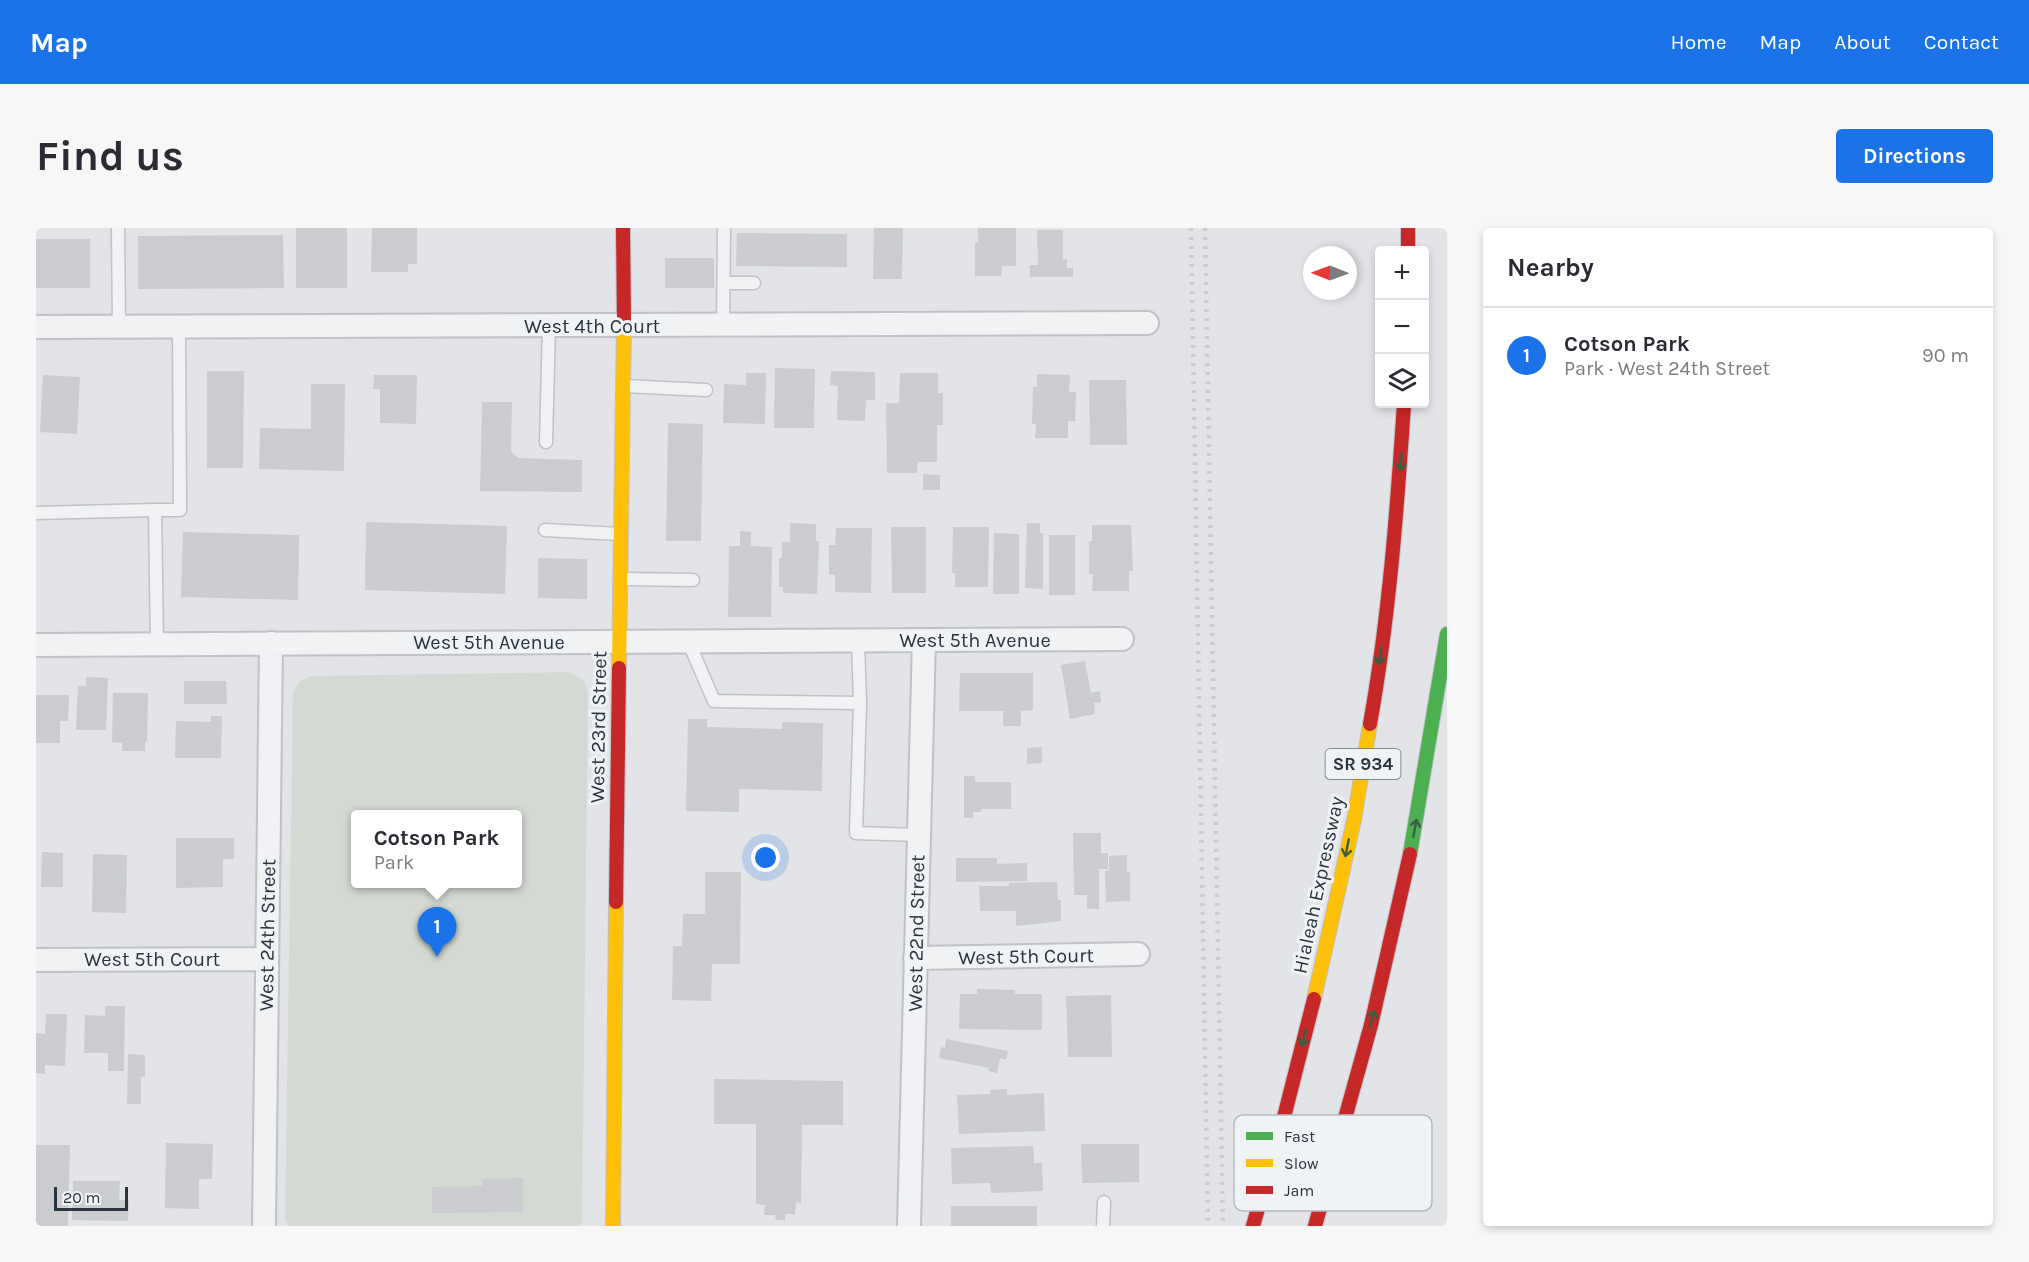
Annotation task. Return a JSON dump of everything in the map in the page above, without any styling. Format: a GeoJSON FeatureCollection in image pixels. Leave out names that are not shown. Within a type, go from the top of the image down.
{"type":"FeatureCollection","features":[{"type":"Feature","properties":{"kind":"main road","name":"West 23rd Street"},"geometry":{"type":"LineString","coordinates":[[613,1226],[624,326],[623,228]]}},
{"type":"Feature","properties":{"kind":"main road"},"geometry":{"type":"LineString","coordinates":[[1408,228],[1408,246]]}},
{"type":"Feature","properties":{"kind":"main road","name":"Hialeah Expressway"},"geometry":{"type":"LineString","coordinates":[[1286,1115],[1333,920],[1365,754],[1389,594],[1404,408]]}},
{"type":"Feature","properties":{"kind":"main road","name":"SR 934"},"geometry":{"type":"LineString","coordinates":[[1347,1115],[1388,958],[1433,734],[1447,634]]}},
{"type":"Feature","properties":{"kind":"main road","name":"Hialeah Expressway"},"geometry":{"type":"LineString","coordinates":[[1253,1226],[1257,1211]]}},
{"type":"Feature","properties":{"kind":"main road","name":"SR 934"},"geometry":{"type":"LineString","coordinates":[[1315,1226],[1319,1211]]}},
{"type":"Feature","properties":{"kind":"street","name":"West 4th Court"},"geometry":{"type":"LineString","coordinates":[[36,327],[1147,323]]}},
{"type":"Feature","properties":{"kind":"street","name":"West 5th Avenue"},"geometry":{"type":"LineString","coordinates":[[36,645],[1122,639]]}},
{"type":"Feature","properties":{"kind":"street","name":"West 22nd Street"},"geometry":{"type":"LineString","coordinates":[[909,1226],[924,640]]}},
{"type":"Feature","properties":{"kind":"street","name":"West 24th Street"},"geometry":{"type":"LineString","coordinates":[[264,1226],[271,644]]}},
{"type":"Feature","properties":{"kind":"street","name":"West 5th Court"},"geometry":{"type":"LineString","coordinates":[[915,958],[1138,954]]}},
{"type":"Feature","properties":{"kind":"street","name":"West 5th Court"},"geometry":{"type":"LineString","coordinates":[[36,960],[267,959]]}},
{"type":"Feature","properties":{"kind":"lane"},"geometry":{"type":"LineString","coordinates":[[118,228],[119,327]]}},
{"type":"Feature","properties":{"kind":"lane"},"geometry":{"type":"LineString","coordinates":[[723,326],[724,228]]}},
{"type":"Feature","properties":{"kind":"lane"},"geometry":{"type":"LineString","coordinates":[[724,283],[754,283]]}},
{"type":"Feature","properties":{"kind":"lane"},"geometry":{"type":"LineString","coordinates":[[546,442],[549,326]]}},
{"type":"Feature","properties":{"kind":"lane"},"geometry":{"type":"LineString","coordinates":[[36,513],[180,510],[179,327]]}},
{"type":"Feature","properties":{"kind":"lane"},"geometry":{"type":"LineString","coordinates":[[623,386],[706,390]]}},
{"type":"Feature","properties":{"kind":"lane"},"geometry":{"type":"LineString","coordinates":[[155,510],[157,644]]}},
{"type":"Feature","properties":{"kind":"lane"},"geometry":{"type":"LineString","coordinates":[[545,530],[621,534]]}},
{"type":"Feature","properties":{"kind":"lane"},"geometry":{"type":"LineString","coordinates":[[620,579],[693,580]]}},
{"type":"Feature","properties":{"kind":"lane"},"geometry":{"type":"LineString","coordinates":[[858,641],[860,703],[856,833],[918,835]]}},
{"type":"Feature","properties":{"kind":"lane"},"geometry":{"type":"LineString","coordinates":[[688,642],[714,701],[860,703]]}},
{"type":"Feature","properties":{"kind":"lane"},"geometry":{"type":"LineString","coordinates":[[1103,1226],[1104,1202]]}},
{"type":"Feature","properties":{"kind":"shaded area"},"geometry":{"type":"Polygon","coordinates":[[[570,672],[584,681],[588,693],[582,1221],[579,1226],[288,1226],[285,1219],[293,694],[299,682],[311,676],[570,672]]]}},
{"type":"Feature","properties":{"kind":"building"},"geometry":{"type":"Polygon","coordinates":[[[296,228],[347,228],[347,288],[296,288],[296,228]]]}},
{"type":"Feature","properties":{"kind":"building"},"geometry":{"type":"Polygon","coordinates":[[[372,228],[417,228],[417,264],[408,264],[408,272],[371,272],[372,228]]]}},
{"type":"Feature","properties":{"kind":"building"},"geometry":{"type":"Polygon","coordinates":[[[874,228],[903,228],[902,279],[873,279],[874,228]]]}},
{"type":"Feature","properties":{"kind":"building"},"geometry":{"type":"Polygon","coordinates":[[[978,228],[1016,228],[1016,266],[1002,266],[1001,276],[975,276],[975,243],[978,242],[978,228]]]}},
{"type":"Feature","properties":{"kind":"building"},"geometry":{"type":"Polygon","coordinates":[[[1037,230],[1063,230],[1063,260],[1067,259],[1067,268],[1073,268],[1073,277],[1030,277],[1030,265],[1038,265],[1037,230]]]}},
{"type":"Feature","properties":{"kind":"building"},"geometry":{"type":"Polygon","coordinates":[[[737,233],[847,234],[847,267],[736,266],[737,233]]]}},
{"type":"Feature","properties":{"kind":"building"},"geometry":{"type":"Polygon","coordinates":[[[283,235],[284,288],[138,289],[138,236],[283,235]]]}},
{"type":"Feature","properties":{"kind":"building"},"geometry":{"type":"Polygon","coordinates":[[[36,239],[90,239],[90,288],[36,288],[36,239]]]}},
{"type":"Feature","properties":{"kind":"building"},"geometry":{"type":"Polygon","coordinates":[[[665,258],[714,258],[714,288],[665,288],[665,258]]]}},
{"type":"Feature","properties":{"kind":"building"},"geometry":{"type":"Polygon","coordinates":[[[775,368],[815,369],[814,428],[774,428],[775,368]]]}},
{"type":"Feature","properties":{"kind":"building"},"geometry":{"type":"Polygon","coordinates":[[[207,371],[244,371],[243,468],[207,468],[207,371]]]}},
{"type":"Feature","properties":{"kind":"building"},"geometry":{"type":"Polygon","coordinates":[[[831,371],[875,372],[875,400],[866,400],[865,421],[837,420],[838,386],[830,385],[831,371]]]}},
{"type":"Feature","properties":{"kind":"building"},"geometry":{"type":"Polygon","coordinates":[[[746,373],[766,373],[765,424],[723,423],[724,384],[746,385],[746,373]]]}},
{"type":"Feature","properties":{"kind":"building"},"geometry":{"type":"Polygon","coordinates":[[[900,373],[938,373],[938,393],[943,393],[943,425],[937,425],[937,462],[918,462],[917,473],[887,473],[886,403],[899,403],[900,373]]]}},
{"type":"Feature","properties":{"kind":"building"},"geometry":{"type":"Polygon","coordinates":[[[1037,374],[1070,375],[1069,392],[1076,392],[1075,421],[1068,421],[1068,438],[1035,438],[1036,424],[1032,424],[1033,387],[1037,387],[1037,374]]]}},
{"type":"Feature","properties":{"kind":"building"},"geometry":{"type":"Polygon","coordinates":[[[43,375],[80,377],[77,434],[40,432],[43,375]]]}},
{"type":"Feature","properties":{"kind":"building"},"geometry":{"type":"Polygon","coordinates":[[[374,375],[417,375],[416,424],[380,423],[380,389],[373,389],[374,375]]]}},
{"type":"Feature","properties":{"kind":"building"},"geometry":{"type":"Polygon","coordinates":[[[1089,380],[1126,380],[1127,445],[1090,445],[1089,380]]]}},
{"type":"Feature","properties":{"kind":"building"},"geometry":{"type":"Polygon","coordinates":[[[311,384],[345,384],[344,471],[259,469],[260,428],[311,429],[311,384]]]}},
{"type":"Feature","properties":{"kind":"building"},"geometry":{"type":"Polygon","coordinates":[[[482,402],[512,402],[511,451],[518,458],[582,460],[582,492],[480,491],[482,402]]]}},
{"type":"Feature","properties":{"kind":"building"},"geometry":{"type":"Polygon","coordinates":[[[668,423],[703,424],[701,541],[666,541],[668,423]]]}},
{"type":"Feature","properties":{"kind":"building"},"geometry":{"type":"Polygon","coordinates":[[[923,474],[940,475],[940,490],[923,490],[923,474]]]}},
{"type":"Feature","properties":{"kind":"building"},"geometry":{"type":"Polygon","coordinates":[[[366,522],[507,526],[505,594],[365,590],[366,522]]]}},
{"type":"Feature","properties":{"kind":"building"},"geometry":{"type":"Polygon","coordinates":[[[790,523],[816,524],[816,541],[819,541],[817,594],[783,593],[783,587],[779,587],[779,558],[782,558],[782,542],[790,542],[790,523]]]}},
{"type":"Feature","properties":{"kind":"building"},"geometry":{"type":"Polygon","coordinates":[[[1027,523],[1040,523],[1040,533],[1043,533],[1043,589],[1025,588],[1027,523]]]}},
{"type":"Feature","properties":{"kind":"building"},"geometry":{"type":"Polygon","coordinates":[[[1092,525],[1131,525],[1133,571],[1129,571],[1129,591],[1092,591],[1093,574],[1089,574],[1089,541],[1092,541],[1092,525]]]}},
{"type":"Feature","properties":{"kind":"building"},"geometry":{"type":"Polygon","coordinates":[[[891,527],[926,527],[926,593],[892,593],[891,527]]]}},
{"type":"Feature","properties":{"kind":"building"},"geometry":{"type":"Polygon","coordinates":[[[953,527],[989,527],[988,587],[955,587],[955,573],[952,573],[953,527]]]}},
{"type":"Feature","properties":{"kind":"building"},"geometry":{"type":"Polygon","coordinates":[[[836,528],[872,528],[871,593],[835,592],[835,575],[829,574],[829,545],[835,545],[836,528]]]}},
{"type":"Feature","properties":{"kind":"building"},"geometry":{"type":"Polygon","coordinates":[[[740,531],[751,532],[751,546],[772,547],[771,617],[728,617],[729,546],[740,546],[740,531]]]}},
{"type":"Feature","properties":{"kind":"building"},"geometry":{"type":"Polygon","coordinates":[[[183,532],[299,535],[298,600],[181,597],[183,532]]]}},
{"type":"Feature","properties":{"kind":"building"},"geometry":{"type":"Polygon","coordinates":[[[994,533],[1019,534],[1019,594],[993,594],[994,533]]]}},
{"type":"Feature","properties":{"kind":"building"},"geometry":{"type":"Polygon","coordinates":[[[1049,535],[1075,535],[1075,595],[1049,595],[1049,535]]]}},
{"type":"Feature","properties":{"kind":"building"},"geometry":{"type":"Polygon","coordinates":[[[538,558],[587,559],[587,599],[538,598],[538,558]]]}},
{"type":"Feature","properties":{"kind":"building"},"geometry":{"type":"Polygon","coordinates":[[[1085,661],[1091,693],[1100,691],[1101,702],[1094,703],[1095,714],[1070,719],[1061,665],[1085,661]]]}},
{"type":"Feature","properties":{"kind":"building"},"geometry":{"type":"Polygon","coordinates":[[[960,673],[1033,673],[1033,710],[1021,711],[1021,726],[1003,726],[1003,711],[959,711],[960,673]]]}},
{"type":"Feature","properties":{"kind":"building"},"geometry":{"type":"Polygon","coordinates":[[[86,677],[108,678],[106,730],[76,730],[78,686],[86,686],[86,677]]]}},
{"type":"Feature","properties":{"kind":"building"},"geometry":{"type":"Polygon","coordinates":[[[184,681],[226,681],[227,704],[184,704],[184,681]]]}},
{"type":"Feature","properties":{"kind":"building"},"geometry":{"type":"Polygon","coordinates":[[[113,693],[148,693],[145,751],[122,751],[122,743],[112,742],[113,693]]]}},
{"type":"Feature","properties":{"kind":"building"},"geometry":{"type":"Polygon","coordinates":[[[36,695],[69,695],[68,721],[60,721],[60,743],[36,743],[36,695]]]}},
{"type":"Feature","properties":{"kind":"building"},"geometry":{"type":"Polygon","coordinates":[[[211,716],[222,716],[221,758],[175,758],[176,721],[211,722],[211,716]]]}},
{"type":"Feature","properties":{"kind":"building"},"geometry":{"type":"Polygon","coordinates":[[[688,719],[707,719],[707,727],[782,729],[782,722],[823,723],[822,791],[739,789],[739,812],[686,811],[688,719]]]}},
{"type":"Feature","properties":{"kind":"building"},"geometry":{"type":"Polygon","coordinates":[[[1042,747],[1042,763],[1027,764],[1027,748],[1042,747]]]}},
{"type":"Feature","properties":{"kind":"building"},"geometry":{"type":"Polygon","coordinates":[[[964,776],[975,776],[975,782],[1011,782],[1011,809],[981,809],[981,812],[973,812],[973,818],[964,818],[964,776]]]}},
{"type":"Feature","properties":{"kind":"building"},"geometry":{"type":"Polygon","coordinates":[[[1073,833],[1101,833],[1101,853],[1108,853],[1108,869],[1099,869],[1099,909],[1087,909],[1087,895],[1074,895],[1073,833]]]}},
{"type":"Feature","properties":{"kind":"building"},"geometry":{"type":"Polygon","coordinates":[[[176,838],[234,838],[234,859],[223,859],[223,887],[176,888],[176,838]]]}},
{"type":"Feature","properties":{"kind":"building"},"geometry":{"type":"Polygon","coordinates":[[[42,852],[63,853],[63,887],[41,887],[42,852]]]}},
{"type":"Feature","properties":{"kind":"building"},"geometry":{"type":"Polygon","coordinates":[[[93,854],[127,855],[126,913],[92,912],[93,854]]]}},
{"type":"Feature","properties":{"kind":"building"},"geometry":{"type":"Polygon","coordinates":[[[1127,855],[1127,872],[1130,872],[1130,901],[1106,902],[1105,871],[1109,871],[1109,856],[1127,855]]]}},
{"type":"Feature","properties":{"kind":"building"},"geometry":{"type":"Polygon","coordinates":[[[956,858],[997,858],[997,864],[1027,863],[1027,881],[956,882],[956,858]]]}},
{"type":"Feature","properties":{"kind":"building"},"geometry":{"type":"Polygon","coordinates":[[[705,872],[741,872],[740,964],[712,964],[711,1001],[672,1000],[673,946],[682,946],[683,914],[705,914],[705,872]]]}},
{"type":"Feature","properties":{"kind":"building"},"geometry":{"type":"Polygon","coordinates":[[[1057,882],[1058,900],[1061,900],[1061,921],[1016,926],[1016,911],[980,911],[979,886],[1057,882]]]}},
{"type":"Feature","properties":{"kind":"building"},"geometry":{"type":"Polygon","coordinates":[[[977,989],[1015,990],[1015,994],[1042,994],[1042,1030],[959,1029],[960,994],[977,994],[977,989]]]}},
{"type":"Feature","properties":{"kind":"building"},"geometry":{"type":"Polygon","coordinates":[[[1111,995],[1112,1057],[1068,1057],[1066,996],[1111,995]]]}},
{"type":"Feature","properties":{"kind":"building"},"geometry":{"type":"Polygon","coordinates":[[[105,1006],[125,1006],[124,1071],[108,1071],[108,1053],[84,1053],[85,1015],[105,1016],[105,1006]]]}},
{"type":"Feature","properties":{"kind":"building"},"geometry":{"type":"Polygon","coordinates":[[[46,1014],[67,1014],[65,1066],[45,1065],[45,1074],[36,1073],[36,1033],[45,1034],[46,1014]]]}},
{"type":"Feature","properties":{"kind":"building"},"geometry":{"type":"Polygon","coordinates":[[[946,1039],[1008,1051],[1006,1060],[1000,1058],[997,1073],[988,1071],[989,1068],[939,1058],[941,1047],[945,1048],[946,1039]]]}},
{"type":"Feature","properties":{"kind":"building"},"geometry":{"type":"Polygon","coordinates":[[[128,1054],[145,1055],[145,1076],[141,1077],[141,1104],[127,1104],[128,1054]]]}},
{"type":"Feature","properties":{"kind":"building"},"geometry":{"type":"Polygon","coordinates":[[[714,1079],[843,1081],[843,1125],[802,1125],[801,1203],[796,1202],[795,1214],[785,1214],[785,1220],[776,1220],[775,1215],[764,1215],[765,1205],[756,1204],[756,1124],[714,1124],[714,1079]]]}},
{"type":"Feature","properties":{"kind":"building"},"geometry":{"type":"Polygon","coordinates":[[[1007,1089],[1007,1095],[1044,1093],[1045,1131],[959,1134],[957,1095],[990,1094],[990,1090],[1007,1089]]]}},
{"type":"Feature","properties":{"kind":"building"},"geometry":{"type":"Polygon","coordinates":[[[166,1143],[213,1144],[212,1179],[199,1179],[199,1209],[165,1208],[166,1143]]]}},
{"type":"Feature","properties":{"kind":"building"},"geometry":{"type":"Polygon","coordinates":[[[1081,1144],[1139,1144],[1139,1182],[1082,1183],[1081,1144]]]}},
{"type":"Feature","properties":{"kind":"building"},"geometry":{"type":"Polygon","coordinates":[[[36,1145],[70,1145],[68,1226],[36,1226],[36,1145]]]}},
{"type":"Feature","properties":{"kind":"building"},"geometry":{"type":"Polygon","coordinates":[[[1033,1146],[1034,1163],[1042,1163],[1043,1191],[991,1193],[990,1183],[952,1184],[951,1148],[1033,1146]]]}},
{"type":"Feature","properties":{"kind":"building"},"geometry":{"type":"Polygon","coordinates":[[[523,1178],[523,1212],[432,1213],[432,1187],[482,1186],[482,1179],[523,1178]]]}},
{"type":"Feature","properties":{"kind":"building"},"geometry":{"type":"Polygon","coordinates":[[[73,1181],[120,1181],[119,1200],[129,1200],[128,1221],[72,1220],[73,1181]]]}},
{"type":"Feature","properties":{"kind":"building"},"geometry":{"type":"Polygon","coordinates":[[[951,1206],[1037,1206],[1037,1226],[951,1226],[951,1206]]]}},
{"type":"Feature","properties":{"kind":"railway"},"geometry":{"type":"LineString","coordinates":[[1191,228],[1208,1226]]}},
{"type":"Feature","properties":{"kind":"railway"},"geometry":{"type":"LineString","coordinates":[[1205,228],[1223,1226]]}},
{"type":"Feature","properties":{"kind":"traffic: fast"},"geometry":{"type":"LineString","coordinates":[[1410,854],[1447,634]]}},
{"type":"Feature","properties":{"kind":"traffic: slow"},"geometry":{"type":"LineString","coordinates":[[619,668],[624,322]]}},
{"type":"Feature","properties":{"kind":"traffic: slow"},"geometry":{"type":"LineString","coordinates":[[1314,999],[1354,820],[1370,724]]}},
{"type":"Feature","properties":{"kind":"traffic: slow"},"geometry":{"type":"LineString","coordinates":[[613,1226],[616,902]]}},
{"type":"Feature","properties":{"kind":"traffic: jam"},"geometry":{"type":"LineString","coordinates":[[623,228],[624,322]]}},
{"type":"Feature","properties":{"kind":"traffic: jam"},"geometry":{"type":"LineString","coordinates":[[1408,228],[1408,246]]}},
{"type":"Feature","properties":{"kind":"traffic: jam"},"geometry":{"type":"LineString","coordinates":[[1370,724],[1387,604],[1404,408]]}},
{"type":"Feature","properties":{"kind":"traffic: jam"},"geometry":{"type":"LineString","coordinates":[[616,902],[619,668]]}},
{"type":"Feature","properties":{"kind":"traffic: jam"},"geometry":{"type":"LineString","coordinates":[[1346,1115],[1371,1025],[1410,854]]}},
{"type":"Feature","properties":{"kind":"traffic: jam"},"geometry":{"type":"LineString","coordinates":[[1285,1115],[1314,999]]}},
{"type":"Feature","properties":{"kind":"traffic: jam"},"geometry":{"type":"LineString","coordinates":[[1253,1226],[1257,1211]]}},
{"type":"Feature","properties":{"kind":"traffic: jam"},"geometry":{"type":"LineString","coordinates":[[1315,1226],[1319,1211]]}},
{"type":"Feature","properties":{"kind":"place","name":"Cotson Park"},"geometry":{"type":"Point","coordinates":[437,957]}}]}
